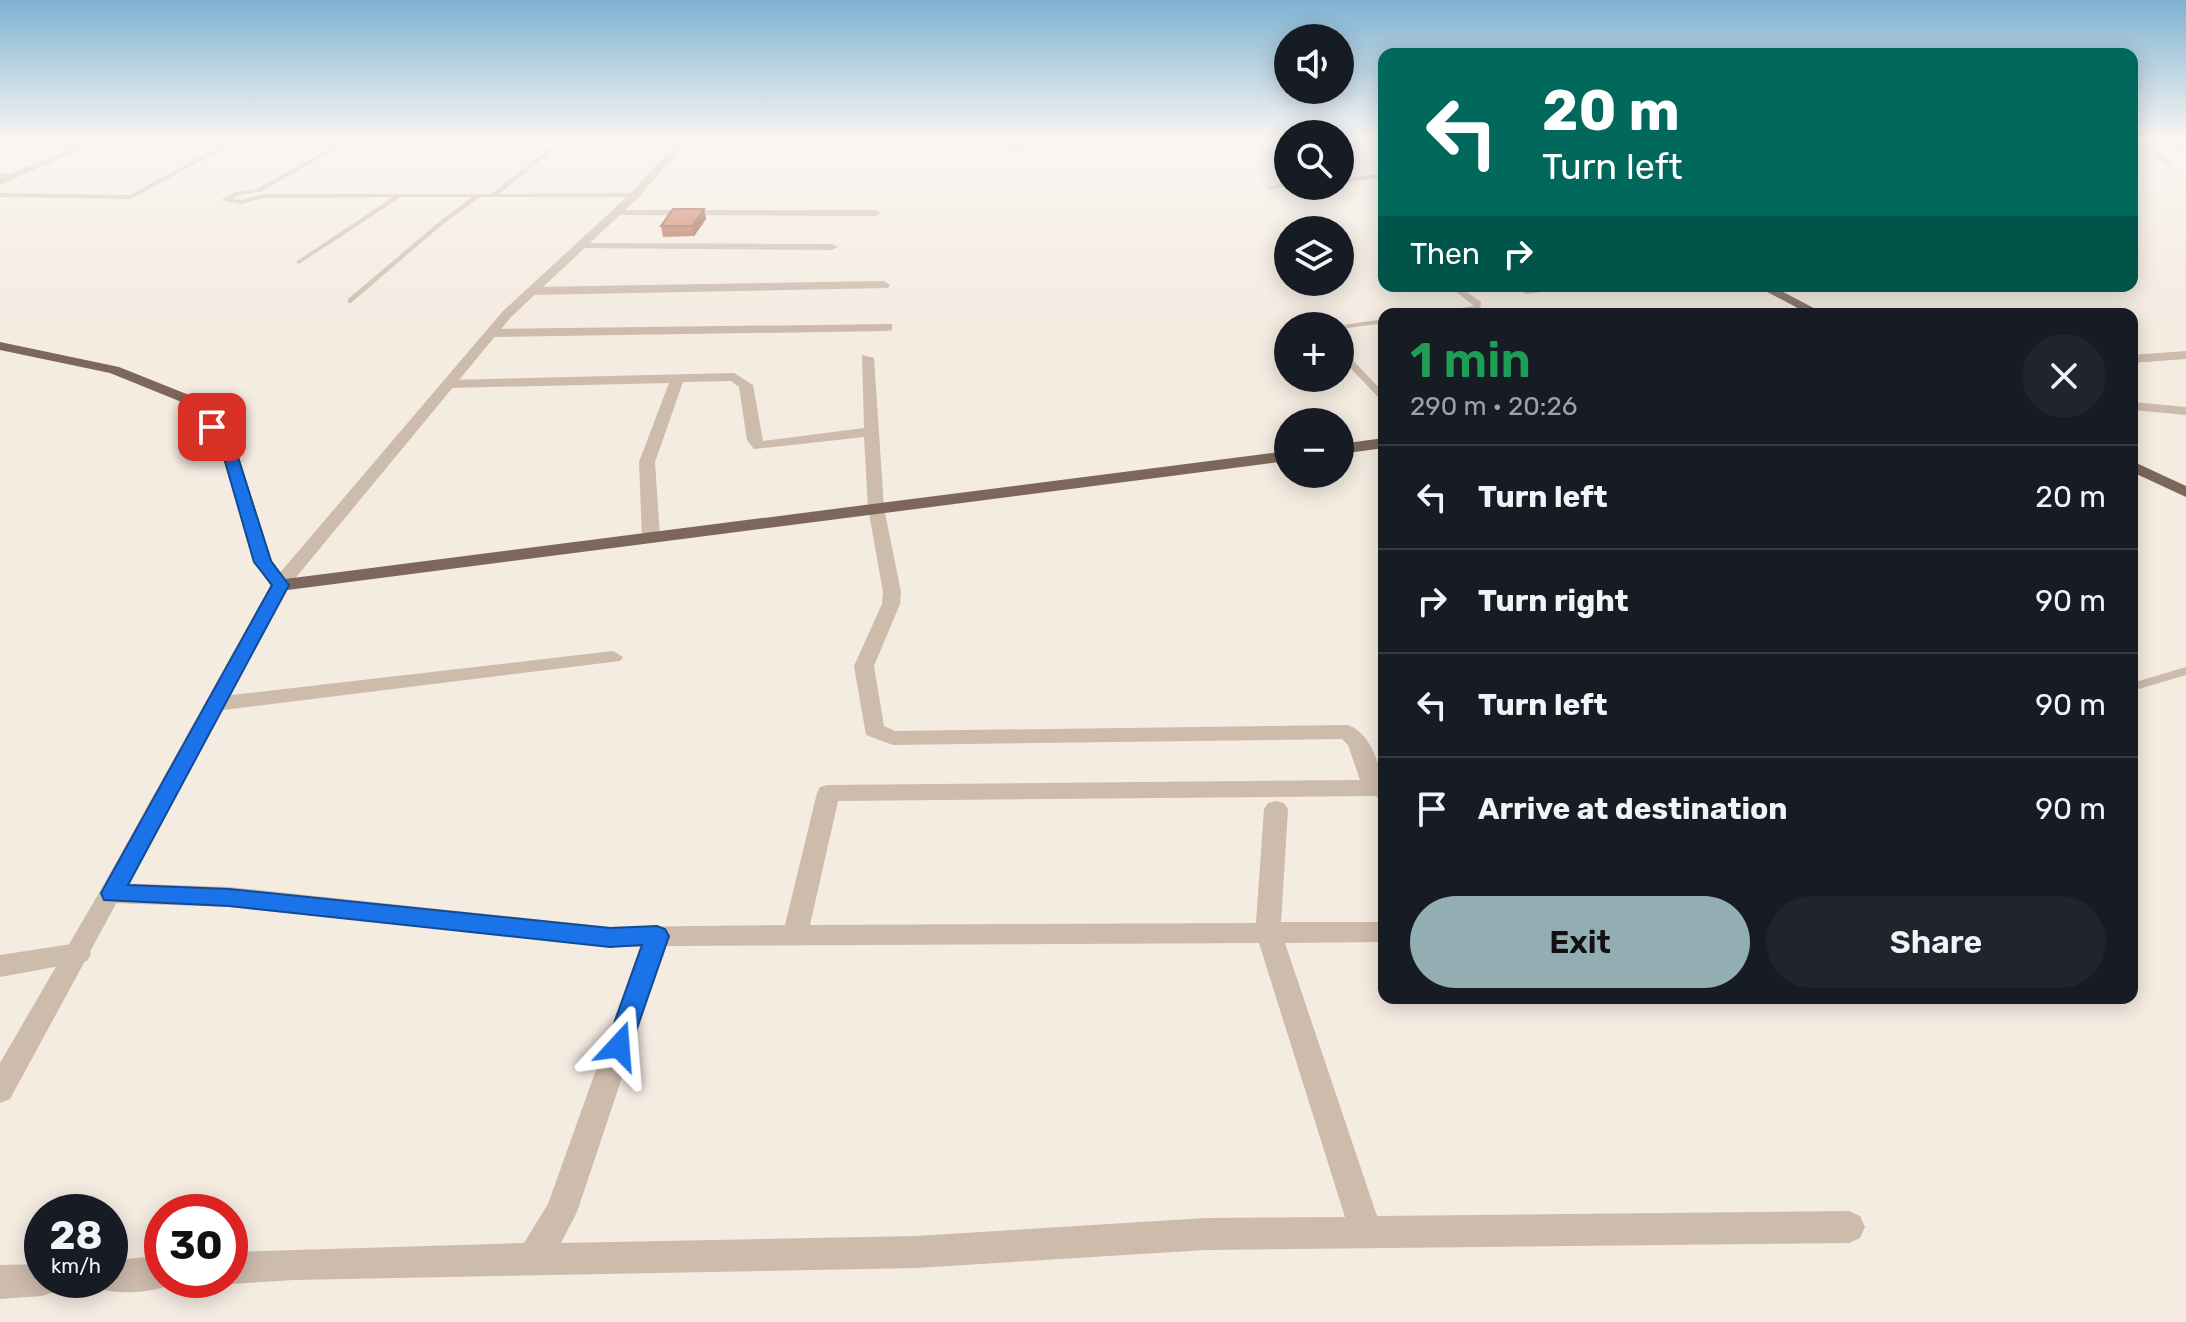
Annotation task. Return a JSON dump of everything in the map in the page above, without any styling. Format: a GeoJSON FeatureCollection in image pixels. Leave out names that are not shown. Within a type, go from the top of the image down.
{"type":"FeatureCollection","features":[{"type":"Feature","properties":{"kind":"main road"},"geometry":{"type":"LineString","coordinates":[[1774,292],[1807,308]]}},
{"type":"Feature","properties":{"kind":"main road"},"geometry":{"type":"LineString","coordinates":[[0,346],[114,370],[194,402],[229,451],[263,562],[280,585],[1274,458]]}},
{"type":"Feature","properties":{"kind":"main road"},"geometry":{"type":"LineString","coordinates":[[1354,447],[1378,444]]}},
{"type":"Feature","properties":{"kind":"main road"},"geometry":{"type":"LineString","coordinates":[[2138,469],[2186,492]]}},
{"type":"Feature","properties":{"kind":"street"},"geometry":{"type":"LineString","coordinates":[[0,1090],[112,893],[280,585],[492,333],[629,201]]}},
{"type":"Feature","properties":{"kind":"street"},"geometry":{"type":"LineString","coordinates":[[615,213],[876,213]]}},
{"type":"Feature","properties":{"kind":"street"},"geometry":{"type":"LineString","coordinates":[[580,246],[832,247]]}},
{"type":"Feature","properties":{"kind":"street"},"geometry":{"type":"LineString","coordinates":[[532,291],[884,285]]}},
{"type":"Feature","properties":{"kind":"street"},"geometry":{"type":"LineString","coordinates":[[492,333],[887,327]]}},
{"type":"Feature","properties":{"kind":"street"},"geometry":{"type":"LineString","coordinates":[[2138,359],[2186,355]]}},
{"type":"Feature","properties":{"kind":"street"},"geometry":{"type":"LineString","coordinates":[[867,358],[876,508],[892,592],[891,604],[864,666],[874,730],[893,738],[1347,732],[1355,737],[1378,786]]}},
{"type":"Feature","properties":{"kind":"street"},"geometry":{"type":"LineString","coordinates":[[448,384],[734,377],[745,382],[755,440],[759,446],[871,432]]}},
{"type":"Feature","properties":{"kind":"street"},"geometry":{"type":"LineString","coordinates":[[651,537],[647,462],[678,378]]}},
{"type":"Feature","properties":{"kind":"street"},"geometry":{"type":"LineString","coordinates":[[2138,407],[2186,411]]}},
{"type":"Feature","properties":{"kind":"street"},"geometry":{"type":"LineString","coordinates":[[215,704],[613,657]]}},
{"type":"Feature","properties":{"kind":"street"},"geometry":{"type":"LineString","coordinates":[[795,935],[828,793],[1378,790]]}},
{"type":"Feature","properties":{"kind":"street"},"geometry":{"type":"LineString","coordinates":[[1276,809],[1268,931],[1366,1232]]}},
{"type":"Feature","properties":{"kind":"street"},"geometry":{"type":"LineString","coordinates":[[112,893],[229,897],[610,937],[1378,932]]}},
{"type":"Feature","properties":{"kind":"street"},"geometry":{"type":"LineString","coordinates":[[532,1260],[561,1212],[657,936]]}},
{"type":"Feature","properties":{"kind":"street"},"geometry":{"type":"LineString","coordinates":[[0,966],[78,954]]}},
{"type":"Feature","properties":{"kind":"street"},"geometry":{"type":"LineString","coordinates":[[248,1268],[916,1252],[1206,1234],[1849,1227]]}},
{"type":"Feature","properties":{"kind":"street"},"geometry":{"type":"LineString","coordinates":[[0,1282],[24,1281]]}},
{"type":"Feature","properties":{"kind":"lane"},"geometry":{"type":"LineString","coordinates":[[299,262],[392,201]]}},
{"type":"Feature","properties":{"kind":"lane"},"geometry":{"type":"LineString","coordinates":[[351,301],[471,201]]}},
{"type":"Feature","properties":{"kind":"lane"},"geometry":{"type":"LineString","coordinates":[[1461,292],[1478,304],[1477,308]]}},
{"type":"Feature","properties":{"kind":"lane"},"geometry":{"type":"LineString","coordinates":[[1354,325],[1378,322]]}},
{"type":"Feature","properties":{"kind":"lane"},"geometry":{"type":"LineString","coordinates":[[1354,367],[1378,392]]}},
{"type":"Feature","properties":{"kind":"lane"},"geometry":{"type":"LineString","coordinates":[[2138,685],[2186,671]]}},
{"type":"Feature","properties":{"kind":"building"},"geometry":{"type":"Polygon","coordinates":[[[673,209],[704,209],[692,226],[661,226],[673,209]]]}},
{"type":"Feature","properties":{"kind":"route"},"geometry":{"type":"LineString","coordinates":[[212,427],[229,451],[263,562],[280,585],[112,893],[229,897],[610,937],[657,936],[619,1046]]}}]}
